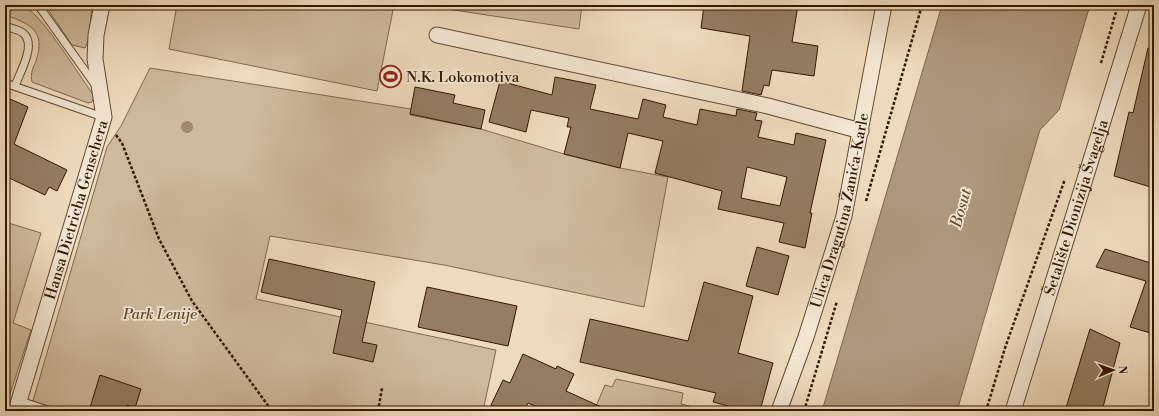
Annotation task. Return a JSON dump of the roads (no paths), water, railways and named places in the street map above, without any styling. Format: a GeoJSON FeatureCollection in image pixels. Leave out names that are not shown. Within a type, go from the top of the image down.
{"type":"FeatureCollection","features":[{"type":"Feature","properties":{"kind":"street","name":"Hansa Dietricha Genschera"},"geometry":{"type":"LineString","coordinates":[[18,406],[104,117],[95,59],[96,36],[102,5]]}},
{"type":"Feature","properties":{"kind":"street","name":"Ulica Dragutina Žanića-Karle"},"geometry":{"type":"LineString","coordinates":[[779,411],[806,337],[844,216],[884,5]]}},
{"type":"Feature","properties":{"kind":"street","name":"Šetalište Dionizija Švagelja"},"geometry":{"type":"LineString","coordinates":[[1013,411],[1139,5]]}},
{"type":"Feature","properties":{"kind":"street"},"geometry":{"type":"LineString","coordinates":[[436,35],[768,106],[861,131]]}},
{"type":"Feature","properties":{"kind":"lane"},"geometry":{"type":"LineString","coordinates":[[38,5],[99,91]]}},
{"type":"Feature","properties":{"kind":"lane"},"geometry":{"type":"LineString","coordinates":[[5,26],[22,32],[28,38],[28,49],[15,86]]}},
{"type":"Feature","properties":{"kind":"lane"},"geometry":{"type":"LineString","coordinates":[[5,83],[104,117]]}},
{"type":"Feature","properties":{"kind":"lane"},"geometry":{"type":"LineString","coordinates":[[18,406],[51,411]]}},
{"type":"Feature","properties":{"kind":"water","name":"Bosut"},"geometry":{"type":"Polygon","coordinates":[[[942,5],[1090,5],[1059,110],[1040,130],[957,411],[822,411],[942,5]]]}},
{"type":"Feature","properties":{"kind":"place","name":"N.K. Lokomotiva"},"geometry":{"type":"Point","coordinates":[390,77]}},
{"type":"Feature","properties":{"kind":"park label","name":"Park Lenije"},"geometry":{"type":"Point","coordinates":[160,314]}}]}
